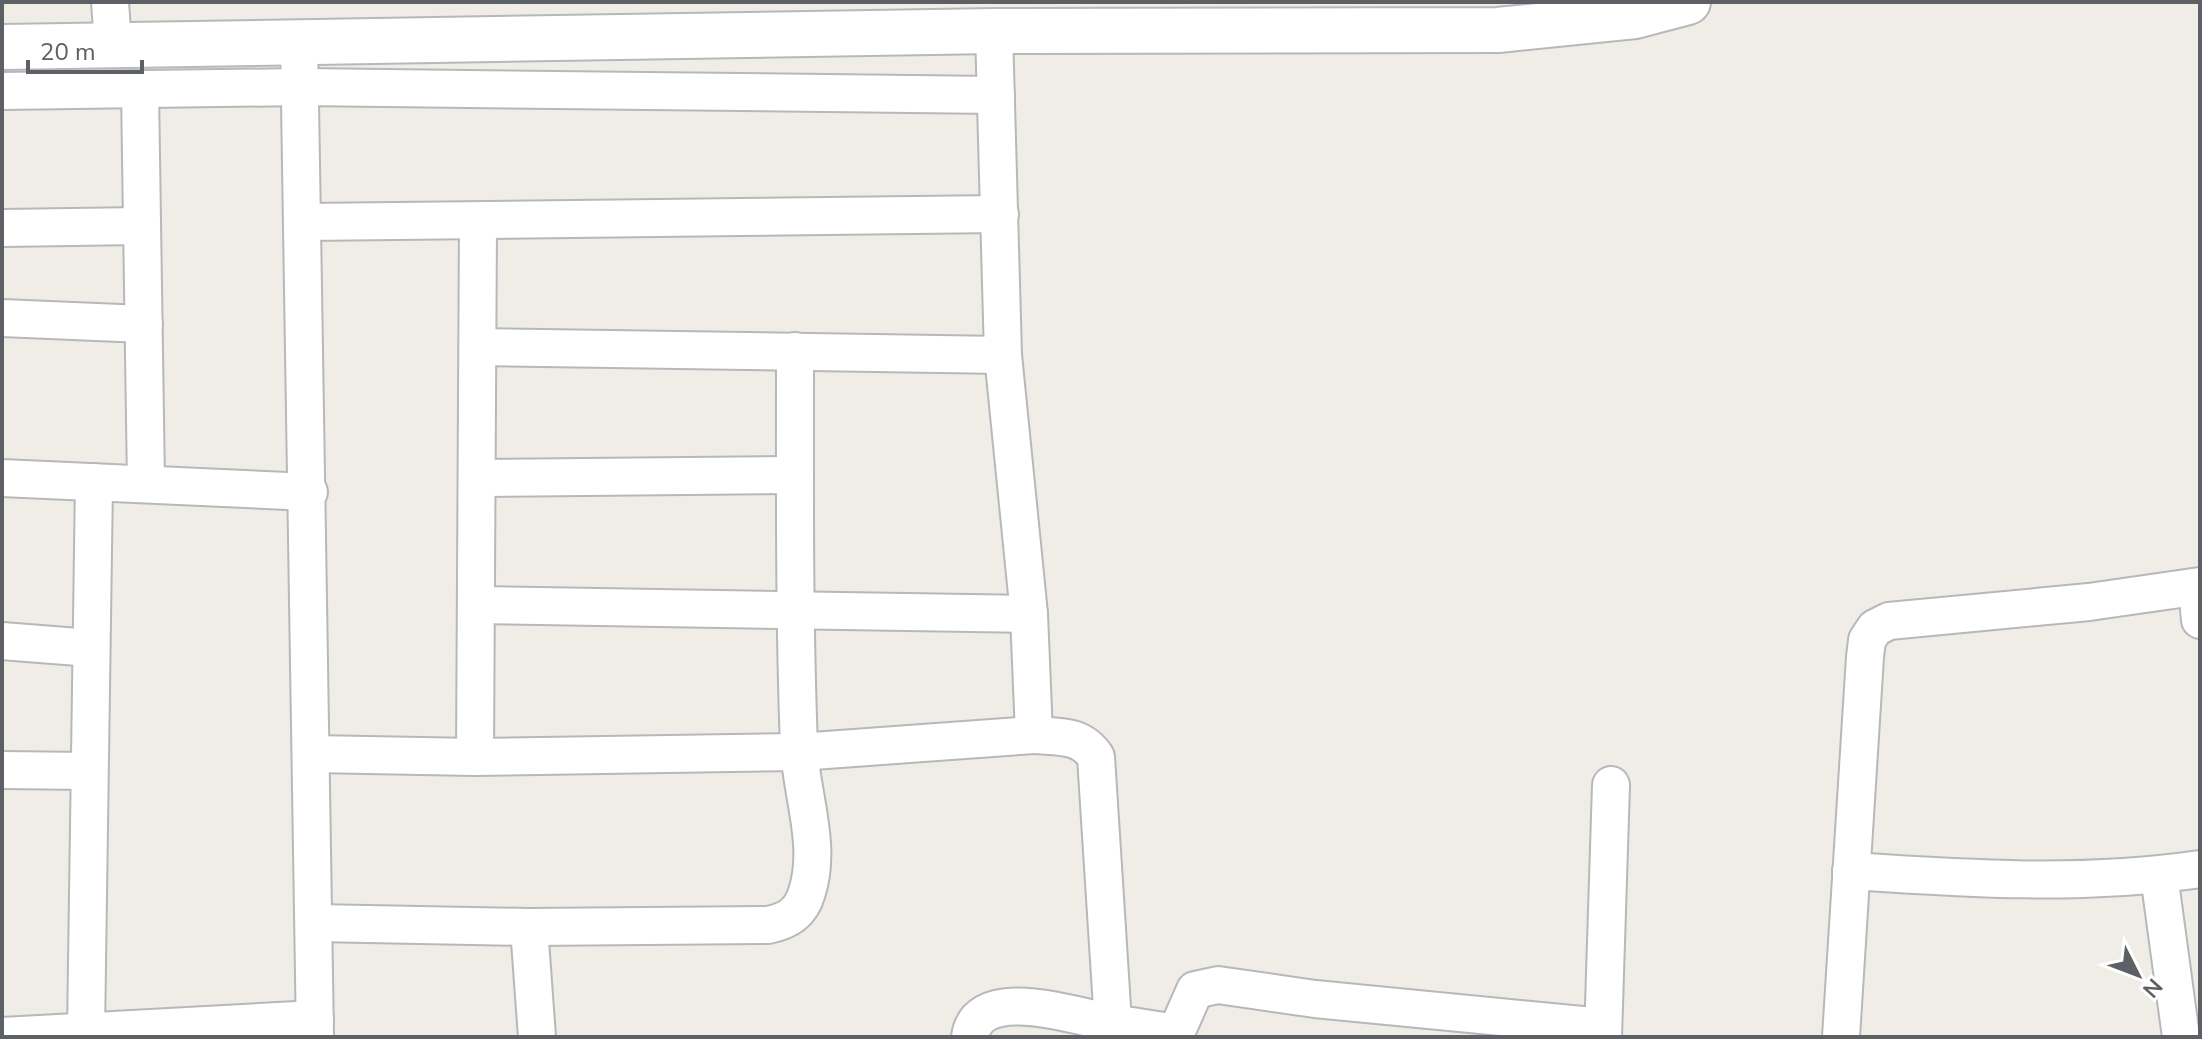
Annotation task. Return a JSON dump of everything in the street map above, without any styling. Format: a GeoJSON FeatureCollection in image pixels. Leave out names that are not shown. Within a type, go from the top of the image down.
{"type":"FeatureCollection","features":[{"type":"Feature","properties":{"kind":"street"},"geometry":{"type":"LineString","coordinates":[[2,47],[111,19],[299,39],[994,31],[1498,30],[1635,16],[1688,2]]}},
{"type":"Feature","properties":{"kind":"street"},"geometry":{"type":"LineString","coordinates":[[994,31],[1003,355],[1029,614],[1034,735]]}},
{"type":"Feature","properties":{"kind":"street"},"geometry":{"type":"LineString","coordinates":[[2,1036],[315,1028],[305,222],[299,39]]}},
{"type":"Feature","properties":{"kind":"street"},"geometry":{"type":"LineString","coordinates":[[2,91],[301,87],[996,95]]}},
{"type":"Feature","properties":{"kind":"street"},"geometry":{"type":"LineString","coordinates":[[140,90],[146,484]]}},
{"type":"Feature","properties":{"kind":"street"},"geometry":{"type":"LineString","coordinates":[[305,222],[1000,214]]}},
{"type":"Feature","properties":{"kind":"street"},"geometry":{"type":"LineString","coordinates":[[475,757],[478,222]]}},
{"type":"Feature","properties":{"kind":"street"},"geometry":{"type":"LineString","coordinates":[[2,228],[142,226]]}},
{"type":"Feature","properties":{"kind":"street"},"geometry":{"type":"LineString","coordinates":[[2,318],[144,324]]}},
{"type":"Feature","properties":{"kind":"street"},"geometry":{"type":"LineString","coordinates":[[478,347],[1003,355]]}},
{"type":"Feature","properties":{"kind":"street"},"geometry":{"type":"LineString","coordinates":[[315,923],[529,927],[768,925],[786,921],[799,910],[808,891],[811,833],[799,752],[795,609],[795,351]]}},
{"type":"Feature","properties":{"kind":"street"},"geometry":{"type":"LineString","coordinates":[[477,478],[795,475]]}},
{"type":"Feature","properties":{"kind":"street"},"geometry":{"type":"LineString","coordinates":[[2,478],[309,492]]}},
{"type":"Feature","properties":{"kind":"street"},"geometry":{"type":"LineString","coordinates":[[86,1033],[94,482]]}},
{"type":"Feature","properties":{"kind":"street"},"geometry":{"type":"LineString","coordinates":[[1841,1037],[1865,657],[1867,640],[1875,628],[1908,617],[2199,598]]}},
{"type":"Feature","properties":{"kind":"street"},"geometry":{"type":"LineString","coordinates":[[477,605],[1029,614]]}},
{"type":"Feature","properties":{"kind":"street"},"geometry":{"type":"LineString","coordinates":[[2,641],[91,648]]}},
{"type":"Feature","properties":{"kind":"street"},"geometry":{"type":"LineString","coordinates":[[313,754],[475,757],[799,752],[1034,735],[1077,738],[1088,745],[1096,757],[1113,1023]]}},
{"type":"Feature","properties":{"kind":"street"},"geometry":{"type":"LineString","coordinates":[[2,770],[89,771]]}},
{"type":"Feature","properties":{"kind":"street"},"geometry":{"type":"LineString","coordinates":[[970,1037],[977,1018],[992,1008],[1010,1004],[1176,1035],[1195,990],[1218,985],[1603,1032],[1611,785]]}},
{"type":"Feature","properties":{"kind":"street"},"geometry":{"type":"LineString","coordinates":[[1851,871],[2016,882],[2077,882],[2200,869]]}},
{"type":"Feature","properties":{"kind":"street"},"geometry":{"type":"LineString","coordinates":[[2159,875],[2181,1037]]}},
{"type":"Feature","properties":{"kind":"street"},"geometry":{"type":"LineString","coordinates":[[529,927],[537,1037]]}}]}
